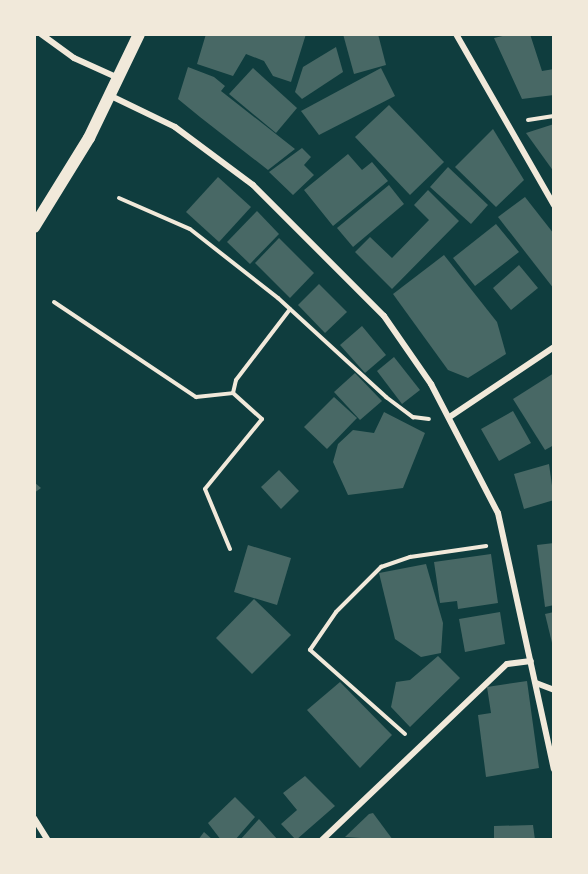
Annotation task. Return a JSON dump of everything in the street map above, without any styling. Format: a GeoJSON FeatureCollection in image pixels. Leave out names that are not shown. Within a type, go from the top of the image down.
{"type":"FeatureCollection","features":[{"type":"Feature","properties":{"kind":"main road"},"geometry":{"type":"LineString","coordinates":[[34,227],[111,96],[139,34]]}},
{"type":"Feature","properties":{"kind":"street"},"geometry":{"type":"LineString","coordinates":[[41,34],[74,58],[120,78]]}},
{"type":"Feature","properties":{"kind":"street"},"geometry":{"type":"LineString","coordinates":[[456,34],[554,205]]}},
{"type":"Feature","properties":{"kind":"street"},"geometry":{"type":"LineString","coordinates":[[111,96],[175,127],[218,158],[328,255],[384,316],[451,416],[489,488],[507,542],[554,770]]}},
{"type":"Feature","properties":{"kind":"street"},"geometry":{"type":"LineString","coordinates":[[451,416],[554,347]]}},
{"type":"Feature","properties":{"kind":"street"},"geometry":{"type":"LineString","coordinates":[[322,840],[507,664],[530,659]]}},
{"type":"Feature","properties":{"kind":"street"},"geometry":{"type":"LineString","coordinates":[[537,687],[554,690]]}},
{"type":"Feature","properties":{"kind":"street"},"geometry":{"type":"LineString","coordinates":[[34,818],[48,840]]}},
{"type":"Feature","properties":{"kind":"path"},"geometry":{"type":"LineString","coordinates":[[119,198],[190,229],[290,309],[412,417],[451,416]]}},
{"type":"Feature","properties":{"kind":"path"},"geometry":{"type":"LineString","coordinates":[[54,302],[196,397],[233,393],[262,419],[205,489],[230,549]]}},
{"type":"Feature","properties":{"kind":"path"},"geometry":{"type":"LineString","coordinates":[[233,393],[236,380],[290,309]]}},
{"type":"Feature","properties":{"kind":"path"},"geometry":{"type":"LineString","coordinates":[[419,747],[374,701],[310,650],[336,612],[381,567],[410,557],[507,542]]}},
{"type":"Feature","properties":{"kind":"building"},"geometry":{"type":"Polygon","coordinates":[[[206,34],[306,34],[291,82],[273,76],[264,61],[246,54],[233,76],[197,64],[206,34]]]}},
{"type":"Feature","properties":{"kind":"building"},"geometry":{"type":"Polygon","coordinates":[[[343,34],[378,34],[386,65],[354,74],[343,34]]]}},
{"type":"Feature","properties":{"kind":"building"},"geometry":{"type":"Polygon","coordinates":[[[511,34],[530,34],[542,71],[554,69],[554,95],[522,99],[494,38],[511,34]]]}},
{"type":"Feature","properties":{"kind":"building"},"geometry":{"type":"Polygon","coordinates":[[[336,47],[343,72],[302,99],[295,92],[303,67],[336,47]]]}},
{"type":"Feature","properties":{"kind":"building"},"geometry":{"type":"Polygon","coordinates":[[[188,67],[214,77],[225,86],[221,91],[295,149],[268,170],[178,99],[188,67]]]}},
{"type":"Feature","properties":{"kind":"building"},"geometry":{"type":"Polygon","coordinates":[[[253,68],[297,108],[276,133],[229,94],[253,68]]]}},
{"type":"Feature","properties":{"kind":"building"},"geometry":{"type":"Polygon","coordinates":[[[381,68],[395,96],[319,135],[301,111],[381,68]]]}},
{"type":"Feature","properties":{"kind":"building"},"geometry":{"type":"Polygon","coordinates":[[[389,105],[444,162],[410,195],[355,137],[389,105]]]}},
{"type":"Feature","properties":{"kind":"building"},"geometry":{"type":"Polygon","coordinates":[[[554,124],[554,172],[526,133],[554,124]]]}},
{"type":"Feature","properties":{"kind":"building"},"geometry":{"type":"Polygon","coordinates":[[[493,129],[524,180],[496,207],[455,167],[493,129]]]}},
{"type":"Feature","properties":{"kind":"building"},"geometry":{"type":"Polygon","coordinates":[[[302,148],[311,157],[304,165],[314,175],[293,195],[269,172],[302,148]]]}},
{"type":"Feature","properties":{"kind":"building"},"geometry":{"type":"Polygon","coordinates":[[[348,154],[362,170],[372,162],[388,181],[333,226],[304,190],[348,154]]]}},
{"type":"Feature","properties":{"kind":"building"},"geometry":{"type":"Polygon","coordinates":[[[448,167],[488,205],[471,224],[430,187],[448,167]]]}},
{"type":"Feature","properties":{"kind":"building"},"geometry":{"type":"Polygon","coordinates":[[[218,177],[251,207],[219,242],[186,212],[218,177]]]}},
{"type":"Feature","properties":{"kind":"building"},"geometry":{"type":"Polygon","coordinates":[[[389,185],[404,204],[353,247],[337,228],[389,185]]]}},
{"type":"Feature","properties":{"kind":"building"},"geometry":{"type":"Polygon","coordinates":[[[428,190],[459,221],[392,289],[355,252],[370,237],[392,258],[429,220],[414,205],[428,190]]]}},
{"type":"Feature","properties":{"kind":"building"},"geometry":{"type":"Polygon","coordinates":[[[525,197],[554,234],[554,289],[498,217],[525,197]]]}},
{"type":"Feature","properties":{"kind":"building"},"geometry":{"type":"Polygon","coordinates":[[[257,211],[279,234],[250,264],[227,242],[257,211]]]}},
{"type":"Feature","properties":{"kind":"building"},"geometry":{"type":"Polygon","coordinates":[[[496,224],[519,252],[475,286],[453,258],[496,224]]]}},
{"type":"Feature","properties":{"kind":"building"},"geometry":{"type":"Polygon","coordinates":[[[279,238],[314,273],[290,298],[255,263],[279,238]]]}},
{"type":"Feature","properties":{"kind":"building"},"geometry":{"type":"Polygon","coordinates":[[[444,255],[497,322],[506,354],[468,378],[448,370],[393,294],[444,255]]]}},
{"type":"Feature","properties":{"kind":"building"},"geometry":{"type":"Polygon","coordinates":[[[519,265],[538,288],[511,310],[493,288],[519,265]]]}},
{"type":"Feature","properties":{"kind":"building"},"geometry":{"type":"Polygon","coordinates":[[[319,284],[347,312],[325,333],[298,305],[319,284]]]}},
{"type":"Feature","properties":{"kind":"building"},"geometry":{"type":"Polygon","coordinates":[[[362,326],[386,355],[365,373],[340,345],[362,326]]]}},
{"type":"Feature","properties":{"kind":"building"},"geometry":{"type":"Polygon","coordinates":[[[394,357],[420,390],[402,404],[377,371],[394,357]]]}},
{"type":"Feature","properties":{"kind":"building"},"geometry":{"type":"Polygon","coordinates":[[[355,373],[382,401],[360,420],[334,392],[355,373]]]}},
{"type":"Feature","properties":{"kind":"building"},"geometry":{"type":"Polygon","coordinates":[[[554,373],[554,445],[545,450],[513,399],[554,373]]]}},
{"type":"Feature","properties":{"kind":"building"},"geometry":{"type":"Polygon","coordinates":[[[334,397],[357,418],[327,449],[304,427],[334,397]]]}},
{"type":"Feature","properties":{"kind":"building"},"geometry":{"type":"Polygon","coordinates":[[[513,411],[531,443],[499,461],[481,429],[513,411]]]}},
{"type":"Feature","properties":{"kind":"building"},"geometry":{"type":"Polygon","coordinates":[[[384,412],[425,433],[403,488],[348,495],[333,462],[338,444],[353,430],[374,433],[384,412]]]}},
{"type":"Feature","properties":{"kind":"building"},"geometry":{"type":"Polygon","coordinates":[[[549,464],[554,500],[524,509],[514,474],[549,464]]]}},
{"type":"Feature","properties":{"kind":"building"},"geometry":{"type":"Polygon","coordinates":[[[279,470],[299,491],[281,509],[261,487],[279,470]]]}},
{"type":"Feature","properties":{"kind":"building"},"geometry":{"type":"Polygon","coordinates":[[[34,482],[41,488],[34,493],[34,482]]]}},
{"type":"Feature","properties":{"kind":"building"},"geometry":{"type":"Polygon","coordinates":[[[554,543],[554,605],[545,607],[537,545],[554,543]]]}},
{"type":"Feature","properties":{"kind":"building"},"geometry":{"type":"Polygon","coordinates":[[[248,545],[291,558],[277,605],[234,592],[248,545]]]}},
{"type":"Feature","properties":{"kind":"building"},"geometry":{"type":"Polygon","coordinates":[[[491,554],[498,603],[458,609],[457,601],[440,603],[434,562],[491,554]]]}},
{"type":"Feature","properties":{"kind":"building"},"geometry":{"type":"Polygon","coordinates":[[[426,564],[443,623],[441,653],[421,657],[395,639],[379,573],[426,564]]]}},
{"type":"Feature","properties":{"kind":"building"},"geometry":{"type":"Polygon","coordinates":[[[254,599],[291,635],[252,674],[216,638],[254,599]]]}},
{"type":"Feature","properties":{"kind":"building"},"geometry":{"type":"Polygon","coordinates":[[[500,612],[505,644],[465,652],[459,619],[500,612]]]}},
{"type":"Feature","properties":{"kind":"building"},"geometry":{"type":"Polygon","coordinates":[[[554,612],[554,647],[553,647],[545,614],[554,612]]]}},
{"type":"Feature","properties":{"kind":"building"},"geometry":{"type":"Polygon","coordinates":[[[438,656],[460,678],[410,727],[391,707],[396,682],[410,680],[438,656]]]}},
{"type":"Feature","properties":{"kind":"building"},"geometry":{"type":"Polygon","coordinates":[[[527,681],[539,768],[486,777],[478,715],[491,713],[487,687],[527,681]]]}},
{"type":"Feature","properties":{"kind":"building"},"geometry":{"type":"Polygon","coordinates":[[[340,682],[392,735],[360,768],[307,710],[340,682]]]}},
{"type":"Feature","properties":{"kind":"building"},"geometry":{"type":"Polygon","coordinates":[[[305,776],[335,806],[296,840],[281,824],[297,810],[283,793],[305,776]]]}},
{"type":"Feature","properties":{"kind":"building"},"geometry":{"type":"Polygon","coordinates":[[[235,797],[255,817],[235,840],[221,840],[208,823],[235,797]]]}},
{"type":"Feature","properties":{"kind":"building"},"geometry":{"type":"Polygon","coordinates":[[[373,813],[393,840],[345,837],[369,814],[373,813]]]}},
{"type":"Feature","properties":{"kind":"building"},"geometry":{"type":"Polygon","coordinates":[[[259,819],[278,840],[240,840],[259,819]]]}},
{"type":"Feature","properties":{"kind":"building"},"geometry":{"type":"Polygon","coordinates":[[[533,825],[535,840],[494,840],[494,826],[533,825]]]}},
{"type":"Feature","properties":{"kind":"building"},"geometry":{"type":"Polygon","coordinates":[[[204,832],[213,840],[198,840],[204,832]]]}}]}
